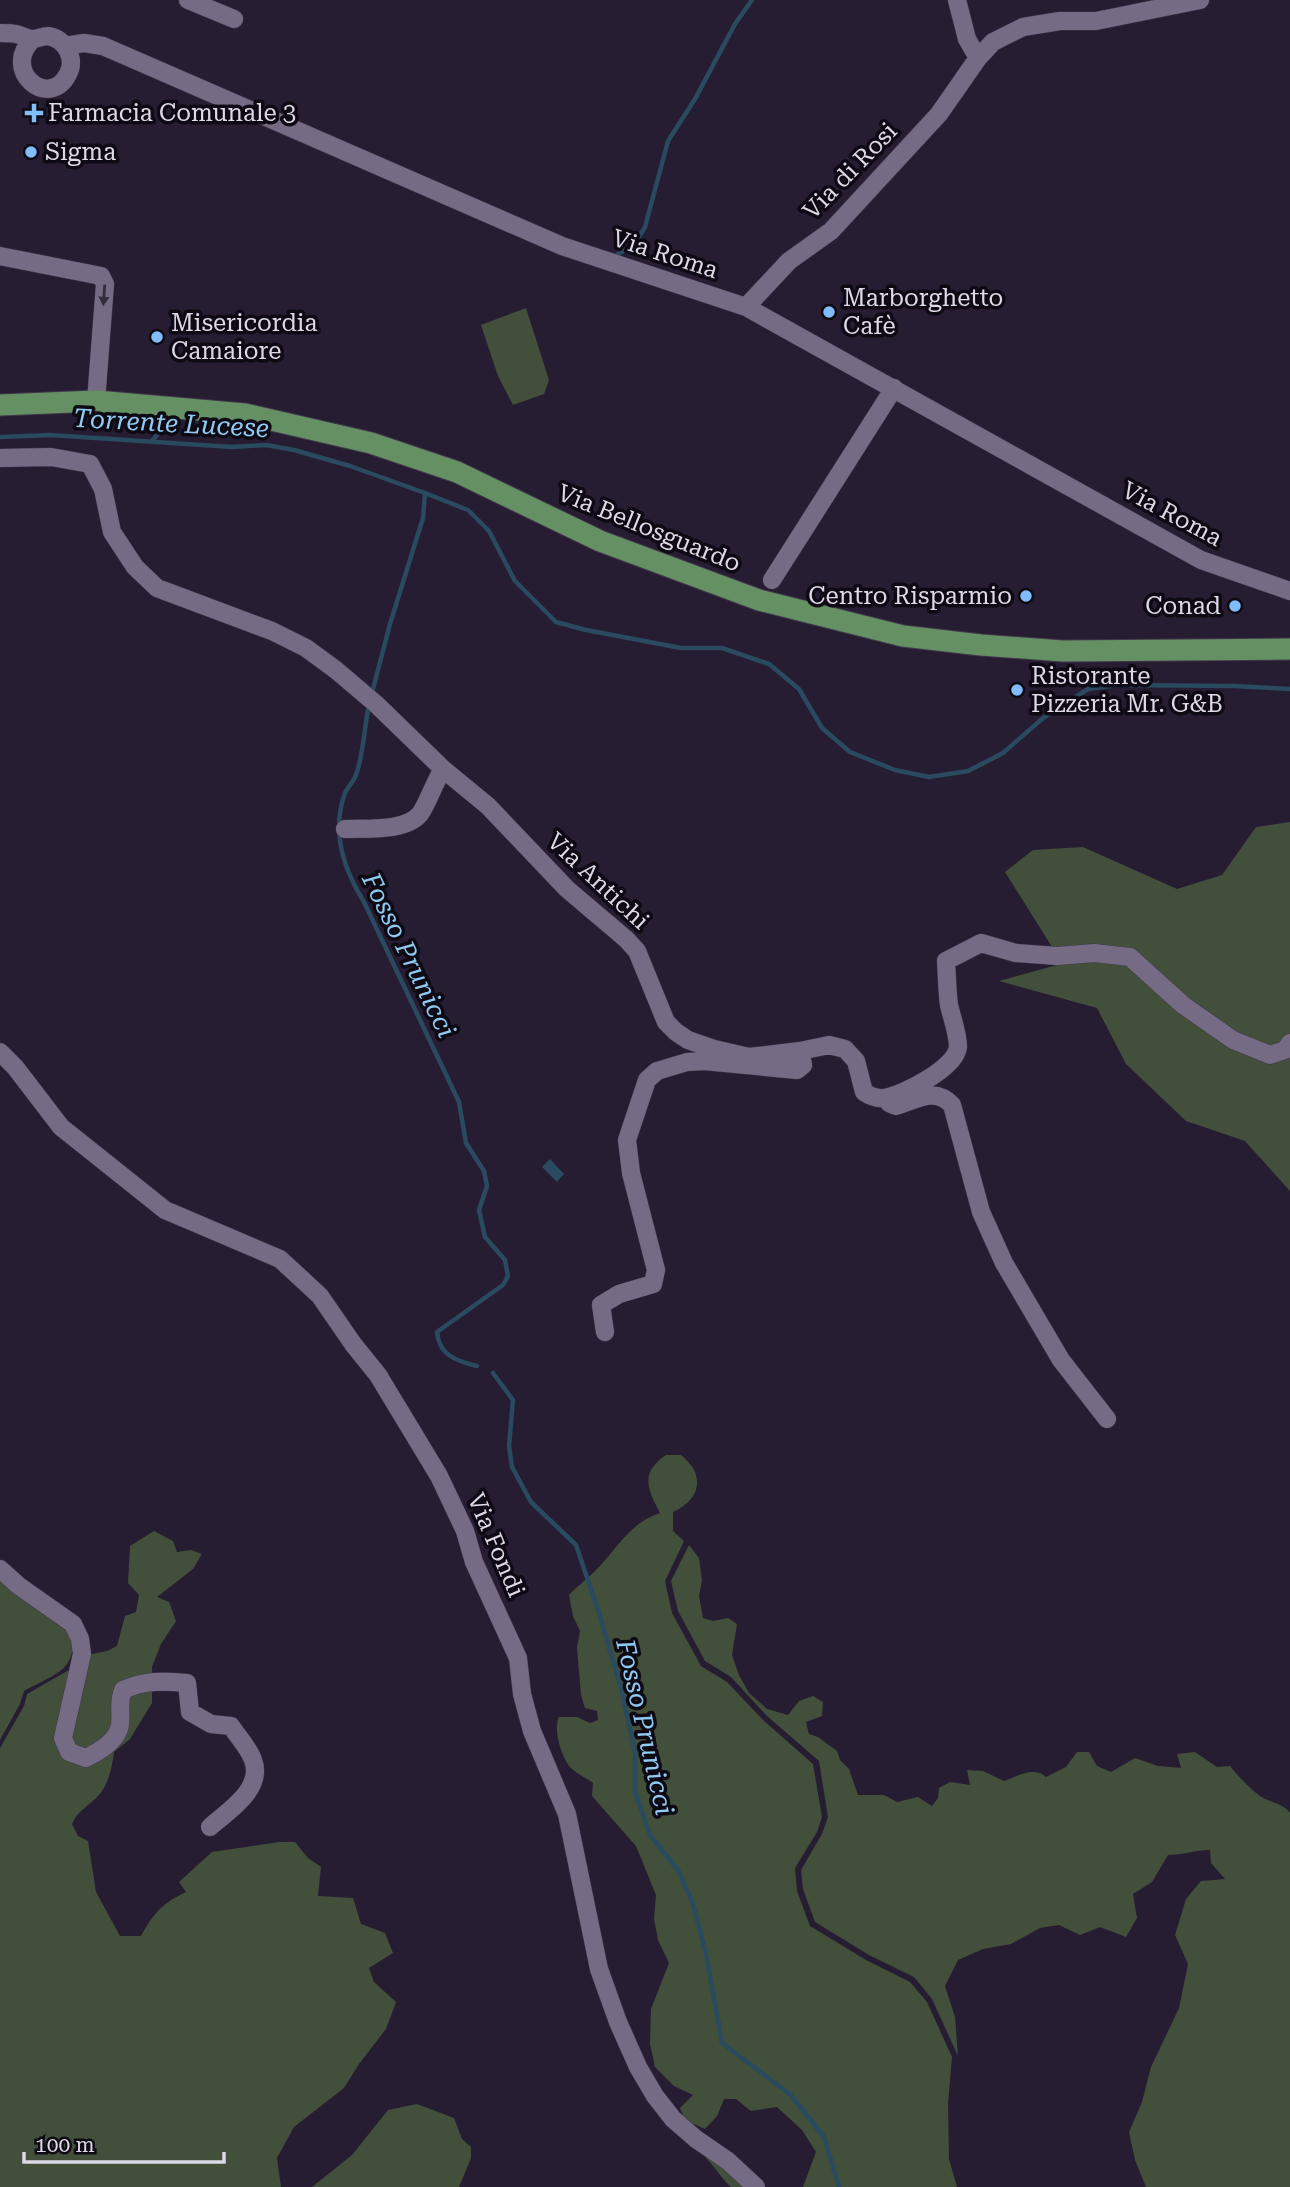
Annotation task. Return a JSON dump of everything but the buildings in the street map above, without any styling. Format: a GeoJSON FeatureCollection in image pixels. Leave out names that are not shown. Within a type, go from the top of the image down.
{"type":"FeatureCollection","features":[{"type":"Feature","properties":{"kind":"main road","name":"Via Bellosguardo"},"geometry":{"type":"LineString","coordinates":[[0,405],[96,401],[245,414],[371,443],[457,472],[600,541],[759,600],[903,636],[1063,651],[1290,649]]}},
{"type":"Feature","properties":{"kind":"street"},"geometry":{"type":"LineString","coordinates":[[188,0],[234,19]]}},
{"type":"Feature","properties":{"kind":"street"},"geometry":{"type":"LineString","coordinates":[[957,0],[967,39],[978,58]]}},
{"type":"Feature","properties":{"kind":"street","name":"Via di Rosi"},"geometry":{"type":"LineString","coordinates":[[746,307],[789,261],[831,231],[939,114],[978,58],[993,42],[1023,27],[1060,21],[1096,22],[1200,0]]}},
{"type":"Feature","properties":{"kind":"street"},"geometry":{"type":"LineString","coordinates":[[48,36],[58,40],[67,52],[68,75],[54,87],[37,88],[22,77],[17,39],[48,36]]}},
{"type":"Feature","properties":{"kind":"street","name":"Via Roma"},"geometry":{"type":"LineString","coordinates":[[67,52],[84,43],[103,46],[562,246],[746,307],[1201,560],[1290,591]]}},
{"type":"Feature","properties":{"kind":"street"},"geometry":{"type":"LineString","coordinates":[[0,256],[101,276],[106,284],[96,401]]}},
{"type":"Feature","properties":{"kind":"street"},"geometry":{"type":"LineString","coordinates":[[772,580],[894,388]]}},
{"type":"Feature","properties":{"kind":"street","name":"Via Antichi"},"geometry":{"type":"LineString","coordinates":[[0,458],[51,457],[90,464],[103,489],[111,532],[135,567],[157,588],[272,631],[306,648],[370,699],[443,769],[488,806],[567,889],[626,939],[637,951],[666,1022],[676,1032],[688,1040],[714,1049],[749,1057],[829,1045],[845,1049],[856,1061],[863,1093],[885,1098]]}},
{"type":"Feature","properties":{"kind":"street"},"geometry":{"type":"LineString","coordinates":[[345,829],[398,826],[413,820],[421,813],[433,784],[443,769]]}},
{"type":"Feature","properties":{"kind":"street"},"geometry":{"type":"LineString","coordinates":[[1107,1419],[1061,1360],[1004,1263],[981,1212],[952,1105],[940,1096],[932,1094],[896,1106],[888,1103],[885,1098],[915,1087],[934,1075],[953,1059],[958,1048],[948,1000],[946,961],[981,943],[1016,953],[1057,956],[1094,953],[1129,957],[1183,1005],[1233,1040],[1270,1055],[1286,1050],[1290,1043]]}},
{"type":"Feature","properties":{"kind":"street"},"geometry":{"type":"LineString","coordinates":[[605,1332],[601,1305],[619,1294],[653,1283],[656,1270],[631,1173],[628,1139],[647,1080],[657,1071],[687,1062],[704,1061],[797,1070],[803,1066],[800,1051]]}},
{"type":"Feature","properties":{"kind":"street","name":"Via Fondi"},"geometry":{"type":"LineString","coordinates":[[0,1052],[61,1127],[165,1210],[280,1259],[295,1271],[320,1296],[378,1375],[439,1476],[465,1531],[486,1591],[518,1658],[522,1694],[532,1731],[567,1814],[599,1969],[638,2067],[654,2096],[673,2119],[728,2161],[756,2187]]}},
{"type":"Feature","properties":{"kind":"street"},"geometry":{"type":"LineString","coordinates":[[0,1569],[19,1586],[73,1624],[80,1639],[82,1654],[63,1738],[69,1752],[86,1758],[107,1746],[120,1728],[118,1701],[123,1690],[135,1684],[161,1681],[187,1683],[190,1712],[211,1724],[231,1726],[254,1760],[254,1781],[243,1798],[209,1826]]}},
{"type":"Feature","properties":{"kind":"green space"},"geometry":{"type":"Polygon","coordinates":[[[526,308],[549,380],[544,394],[513,405],[498,376],[481,325],[526,308]]]}},
{"type":"Feature","properties":{"kind":"green space"},"geometry":{"type":"Polygon","coordinates":[[[1290,822],[1290,1191],[1245,1141],[1186,1121],[1126,1064],[1097,1008],[999,981],[1119,948],[1052,947],[1005,872],[1033,850],[1083,847],[1177,889],[1222,875],[1256,827],[1290,822]]]}},
{"type":"Feature","properties":{"kind":"green space"},"geometry":{"type":"Polygon","coordinates":[[[666,1455],[681,1455],[697,1478],[697,1486],[690,1500],[673,1512],[673,1531],[684,1541],[665,1581],[672,1613],[701,1666],[727,1682],[763,1720],[813,1764],[822,1817],[817,1832],[795,1868],[797,1891],[810,1926],[866,1960],[910,1982],[927,2002],[952,2057],[948,2104],[949,2159],[957,2187],[803,2187],[816,2152],[802,2130],[777,2107],[751,2111],[736,2099],[724,2099],[717,2116],[705,2129],[685,2120],[680,2108],[693,2095],[674,2086],[655,2067],[650,2044],[651,2009],[669,1963],[658,1940],[654,1919],[656,1895],[636,1846],[592,1796],[593,1783],[566,1761],[559,1742],[557,1722],[559,1717],[577,1717],[590,1723],[598,1720],[597,1711],[585,1708],[581,1695],[577,1648],[580,1631],[573,1616],[569,1595],[595,1572],[633,1529],[660,1513],[648,1482],[652,1468],[666,1455]]]}},
{"type":"Feature","properties":{"kind":"green space"},"geometry":{"type":"Polygon","coordinates":[[[154,1531],[173,1541],[177,1552],[191,1550],[202,1554],[193,1569],[157,1597],[169,1602],[176,1621],[161,1644],[152,1667],[152,1703],[130,1739],[114,1752],[110,1775],[102,1790],[77,1815],[72,1824],[78,1836],[88,1841],[96,1892],[120,1936],[141,1936],[159,1910],[186,1892],[179,1882],[212,1852],[295,1842],[308,1858],[321,1867],[318,1896],[353,1898],[361,1924],[385,1933],[393,1953],[369,1968],[374,1982],[396,2002],[386,2029],[344,2088],[294,2127],[277,2158],[281,2187],[0,2187],[0,1748],[24,1706],[27,1694],[69,1670],[83,1656],[117,1646],[125,1616],[136,1612],[139,1595],[128,1583],[130,1546],[154,1531]]]}},
{"type":"Feature","properties":{"kind":"green space"},"geometry":{"type":"Polygon","coordinates":[[[689,1545],[699,1558],[702,1580],[699,1596],[703,1618],[713,1621],[728,1618],[737,1624],[732,1655],[749,1693],[767,1709],[788,1715],[799,1701],[813,1696],[823,1702],[822,1716],[806,1722],[809,1734],[818,1737],[837,1751],[840,1760],[849,1769],[858,1795],[884,1795],[897,1802],[918,1797],[932,1806],[938,1798],[939,1788],[950,1782],[970,1785],[967,1770],[983,1771],[1004,1781],[1031,1772],[1046,1777],[1066,1767],[1077,1752],[1089,1752],[1097,1766],[1111,1772],[1135,1758],[1158,1766],[1181,1768],[1177,1754],[1195,1752],[1217,1767],[1230,1766],[1260,1796],[1290,1813],[1290,2187],[1146,2187],[1135,2160],[1129,2132],[1142,2102],[1151,2067],[1179,2008],[1188,1964],[1175,1935],[1186,1899],[1201,1881],[1225,1879],[1211,1863],[1210,1850],[1168,1855],[1152,1882],[1133,1894],[1137,1918],[1126,1937],[1100,1927],[1080,1935],[1059,1925],[1040,1928],[1011,1944],[983,1949],[958,1960],[945,1986],[955,2017],[958,2056],[932,1999],[914,1977],[869,1955],[815,1922],[803,1889],[801,1870],[822,1834],[828,1817],[819,1761],[767,1716],[731,1677],[705,1661],[678,1611],[671,1581],[689,1545]]]}},
{"type":"Feature","properties":{"kind":"green space"},"geometry":{"type":"Polygon","coordinates":[[[0,1576],[69,1630],[72,1654],[62,1669],[24,1691],[20,1704],[0,1740],[0,1576]]]}},
{"type":"Feature","properties":{"kind":"green space"},"geometry":{"type":"Polygon","coordinates":[[[417,2104],[454,2118],[462,2139],[471,2147],[471,2158],[459,2187],[312,2187],[352,2155],[388,2110],[417,2104]]]}},
{"type":"Feature","properties":{"kind":"green space"},"geometry":{"type":"Polygon","coordinates":[[[715,2145],[760,2187],[731,2187],[706,2158],[715,2145]]]}},
{"type":"Feature","properties":{"kind":"water"},"geometry":{"type":"Polygon","coordinates":[[[550,1159],[564,1174],[557,1182],[542,1167],[550,1159]]]}},
{"type":"Feature","properties":{"kind":"waterway"},"geometry":{"type":"LineString","coordinates":[[615,256],[635,244],[645,227],[668,141],[695,99],[735,24],[752,0]]}},
{"type":"Feature","properties":{"kind":"waterway"},"geometry":{"type":"LineString","coordinates":[[152,441],[162,429]]}},
{"type":"Feature","properties":{"kind":"waterway","name":"Torrente Lucese"},"geometry":{"type":"LineString","coordinates":[[0,437],[50,435],[232,447],[266,445],[350,466],[425,493],[468,510],[489,531],[515,581],[556,622],[681,648],[722,648],[769,664],[799,689],[822,728],[850,752],[895,770],[929,777],[968,771],[1003,753],[1043,718],[1088,689],[1118,685],[1290,689]]}},
{"type":"Feature","properties":{"kind":"waterway","name":"Fosso Prunicci"},"geometry":{"type":"LineString","coordinates":[[372,693],[423,518],[425,493]]}},
{"type":"Feature","properties":{"kind":"waterway","name":"Fosso Prunicci"},"geometry":{"type":"LineString","coordinates":[[369,705],[359,767],[341,807],[339,822],[342,850],[357,890],[459,1102],[466,1143],[484,1171],[487,1186],[479,1210],[485,1237],[505,1260],[508,1276],[503,1285],[437,1332],[445,1352],[462,1362],[477,1366]]}},
{"type":"Feature","properties":{"kind":"waterway","name":"Fosso Prunicci"},"geometry":{"type":"LineString","coordinates":[[493,1373],[513,1400],[509,1446],[512,1467],[531,1502],[576,1545],[621,1688],[635,1752],[635,1792],[650,1835],[678,1870],[693,1904],[706,1954],[722,2043],[791,2095],[824,2137],[839,2187]]}},
{"type":"Feature","properties":{"kind":"place","name":"Farmacia Comunale 3"},"geometry":{"type":"Point","coordinates":[34,113]}},
{"type":"Feature","properties":{"kind":"place","name":"Sigma"},"geometry":{"type":"Point","coordinates":[31,152]}},
{"type":"Feature","properties":{"kind":"place","name":"Marborghetto Cafè"},"geometry":{"type":"Point","coordinates":[829,312]}},
{"type":"Feature","properties":{"kind":"place","name":"Misericordia Camaiore"},"geometry":{"type":"Point","coordinates":[157,337]}},
{"type":"Feature","properties":{"kind":"place","name":"Centro Risparmio"},"geometry":{"type":"Point","coordinates":[1026,596]}},
{"type":"Feature","properties":{"kind":"place","name":"Conad"},"geometry":{"type":"Point","coordinates":[1235,606]}},
{"type":"Feature","properties":{"kind":"place","name":"Ristorante Pizzeria Mr. G&B"},"geometry":{"type":"Point","coordinates":[1017,690]}}]}
